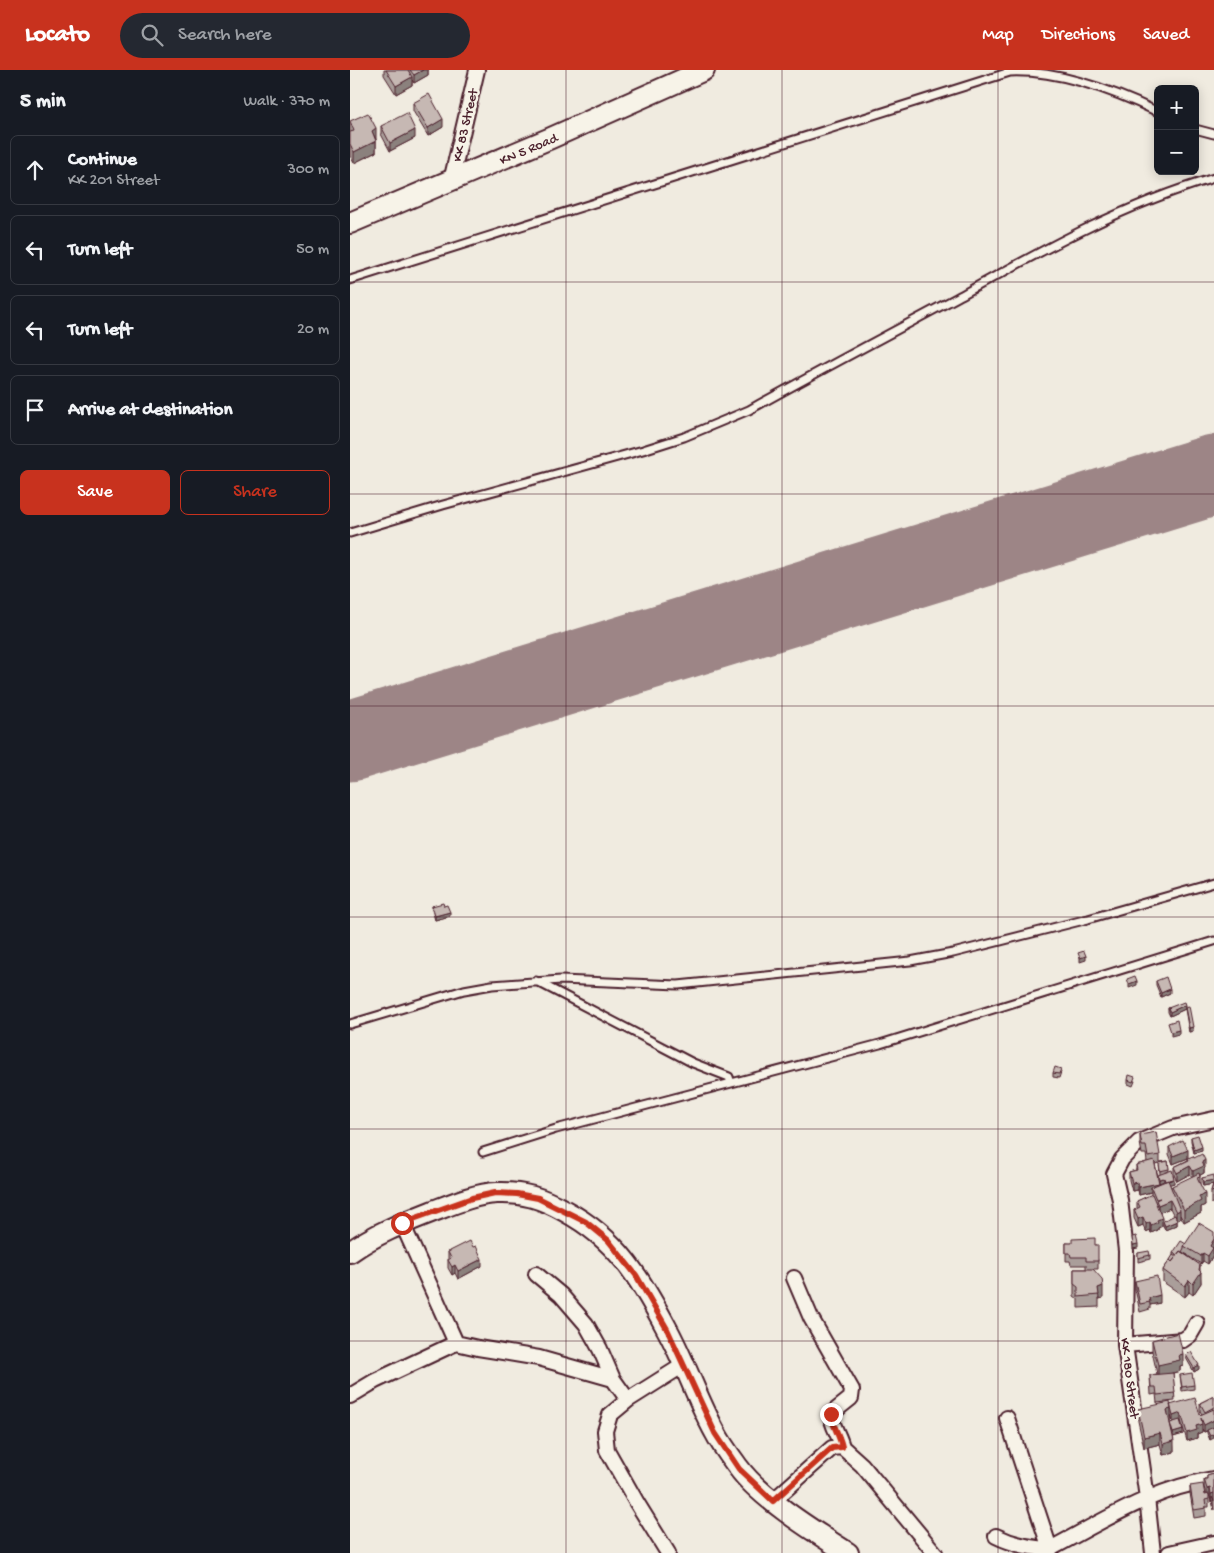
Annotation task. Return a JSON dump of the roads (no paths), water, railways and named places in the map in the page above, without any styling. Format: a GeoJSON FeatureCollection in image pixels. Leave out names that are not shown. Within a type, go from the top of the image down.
{"type":"FeatureCollection","features":[{"type":"Feature","properties":{"kind":"main road","name":"KN 5 Road"},"geometry":{"type":"LineString","coordinates":[[350,223],[451,181],[704,70]]}},
{"type":"Feature","properties":{"kind":"main road"},"geometry":{"type":"LineString","coordinates":[[350,1252],[365,1241],[402,1223],[472,1198],[495,1193],[517,1194],[538,1198],[586,1222],[608,1240],[626,1261],[652,1302],[685,1364],[715,1433],[739,1469],[773,1501],[848,1553]]}},
{"type":"Feature","properties":{"kind":"street","name":"KK 83 Street"},"geometry":{"type":"LineString","coordinates":[[451,181],[477,70]]}},
{"type":"Feature","properties":{"kind":"street","name":"KK 180 Street"},"geometry":{"type":"LineString","coordinates":[[1153,1553],[1125,1345],[1126,1251],[1120,1200],[1114,1174],[1122,1159],[1139,1142],[1173,1128],[1214,1119]]}},
{"type":"Feature","properties":{"kind":"street"},"geometry":{"type":"LineString","coordinates":[[402,1223],[456,1342]]}},
{"type":"Feature","properties":{"kind":"street"},"geometry":{"type":"LineString","coordinates":[[536,1274],[561,1295],[586,1324],[600,1349],[613,1379],[628,1400]]}},
{"type":"Feature","properties":{"kind":"street"},"geometry":{"type":"LineString","coordinates":[[794,1278],[810,1318],[852,1390],[852,1398],[831,1414],[842,1447],[862,1465],[935,1553]]}},
{"type":"Feature","properties":{"kind":"street"},"geometry":{"type":"LineString","coordinates":[[1125,1345],[1183,1340],[1190,1335],[1197,1322]]}},
{"type":"Feature","properties":{"kind":"street"},"geometry":{"type":"LineString","coordinates":[[350,1396],[375,1381],[456,1342],[478,1348],[539,1358],[613,1379]]}},
{"type":"Feature","properties":{"kind":"street"},"geometry":{"type":"LineString","coordinates":[[668,1553],[607,1450],[605,1431],[610,1415],[628,1400],[685,1364]]}},
{"type":"Feature","properties":{"kind":"street"},"geometry":{"type":"LineString","coordinates":[[1008,1418],[1050,1551]]}},
{"type":"Feature","properties":{"kind":"street"},"geometry":{"type":"LineString","coordinates":[[773,1501],[832,1448],[842,1447]]}},
{"type":"Feature","properties":{"kind":"street"},"geometry":{"type":"LineString","coordinates":[[996,1536],[1010,1544],[1050,1551],[1147,1498],[1194,1482],[1214,1479]]}},
{"type":"Feature","properties":{"kind":"street"},"geometry":{"type":"LineString","coordinates":[[1169,1553],[1214,1543]]}},
{"type":"Feature","properties":{"kind":"lane"},"geometry":{"type":"LineString","coordinates":[[350,280],[1010,72],[1037,70],[1099,86],[1154,110]]}},
{"type":"Feature","properties":{"kind":"lane"},"geometry":{"type":"LineString","coordinates":[[1199,130],[1214,134]]}},
{"type":"Feature","properties":{"kind":"lane"},"geometry":{"type":"LineString","coordinates":[[350,533],[443,505],[643,450],[706,428],[748,410],[1063,239],[1112,216],[1182,188],[1214,178]]}},
{"type":"Feature","properties":{"kind":"lane"},"geometry":{"type":"LineString","coordinates":[[350,1024],[464,990],[492,985],[561,980],[678,985],[910,961],[953,953],[1088,919],[1214,883]]}},
{"type":"Feature","properties":{"kind":"lane"},"geometry":{"type":"LineString","coordinates":[[483,1152],[556,1129],[880,1044],[1214,940]]}},
{"type":"Feature","properties":{"kind":"lane"},"geometry":{"type":"LineString","coordinates":[[535,981],[693,1064],[729,1077],[731,1083]]}}]}
